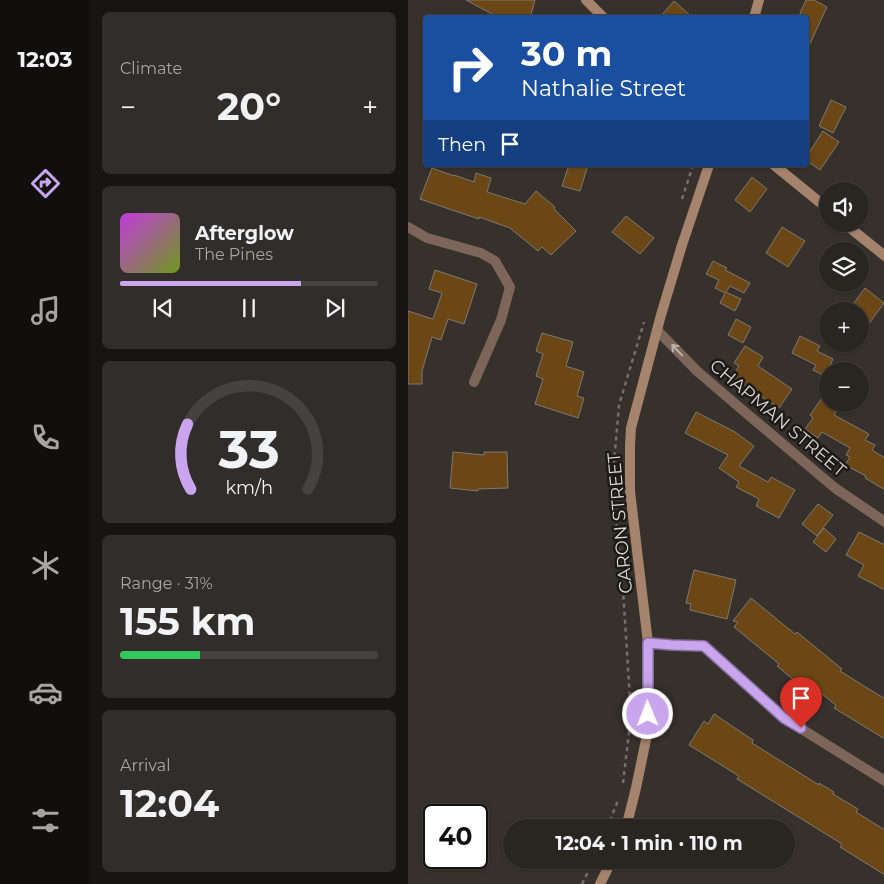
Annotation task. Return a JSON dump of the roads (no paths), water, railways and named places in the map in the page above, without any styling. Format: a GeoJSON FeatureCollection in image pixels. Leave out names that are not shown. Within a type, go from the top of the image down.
{"type":"FeatureCollection","features":[{"type":"Feature","properties":{"kind":"street"},"geometry":{"type":"LineString","coordinates":[[586,0],[601,15]]}},
{"type":"Feature","properties":{"kind":"street"},"geometry":{"type":"LineString","coordinates":[[755,15],[759,0]]}},
{"type":"Feature","properties":{"kind":"street","name":"CARON STREET"},"geometry":{"type":"LineString","coordinates":[[628,819],[648,730],[648,643],[630,491],[630,437],[657,330],[682,245],[708,167]]}},
{"type":"Feature","properties":{"kind":"street"},"geometry":{"type":"LineString","coordinates":[[776,167],[819,202]]}},
{"type":"Feature","properties":{"kind":"street"},"geometry":{"type":"LineString","coordinates":[[408,226],[427,238],[481,253],[495,261],[510,287],[501,320],[474,382]]}},
{"type":"Feature","properties":{"kind":"street"},"geometry":{"type":"LineString","coordinates":[[855,232],[884,256]]}},
{"type":"Feature","properties":{"kind":"street","name":"CHAPMAN STREET"},"geometry":{"type":"LineString","coordinates":[[657,330],[697,370],[746,414],[834,488],[884,522]]}},
{"type":"Feature","properties":{"kind":"street"},"geometry":{"type":"LineString","coordinates":[[648,643],[704,646],[784,718],[884,781]]}},
{"type":"Feature","properties":{"kind":"street"},"geometry":{"type":"LineString","coordinates":[[600,884],[608,869]]}}]}
